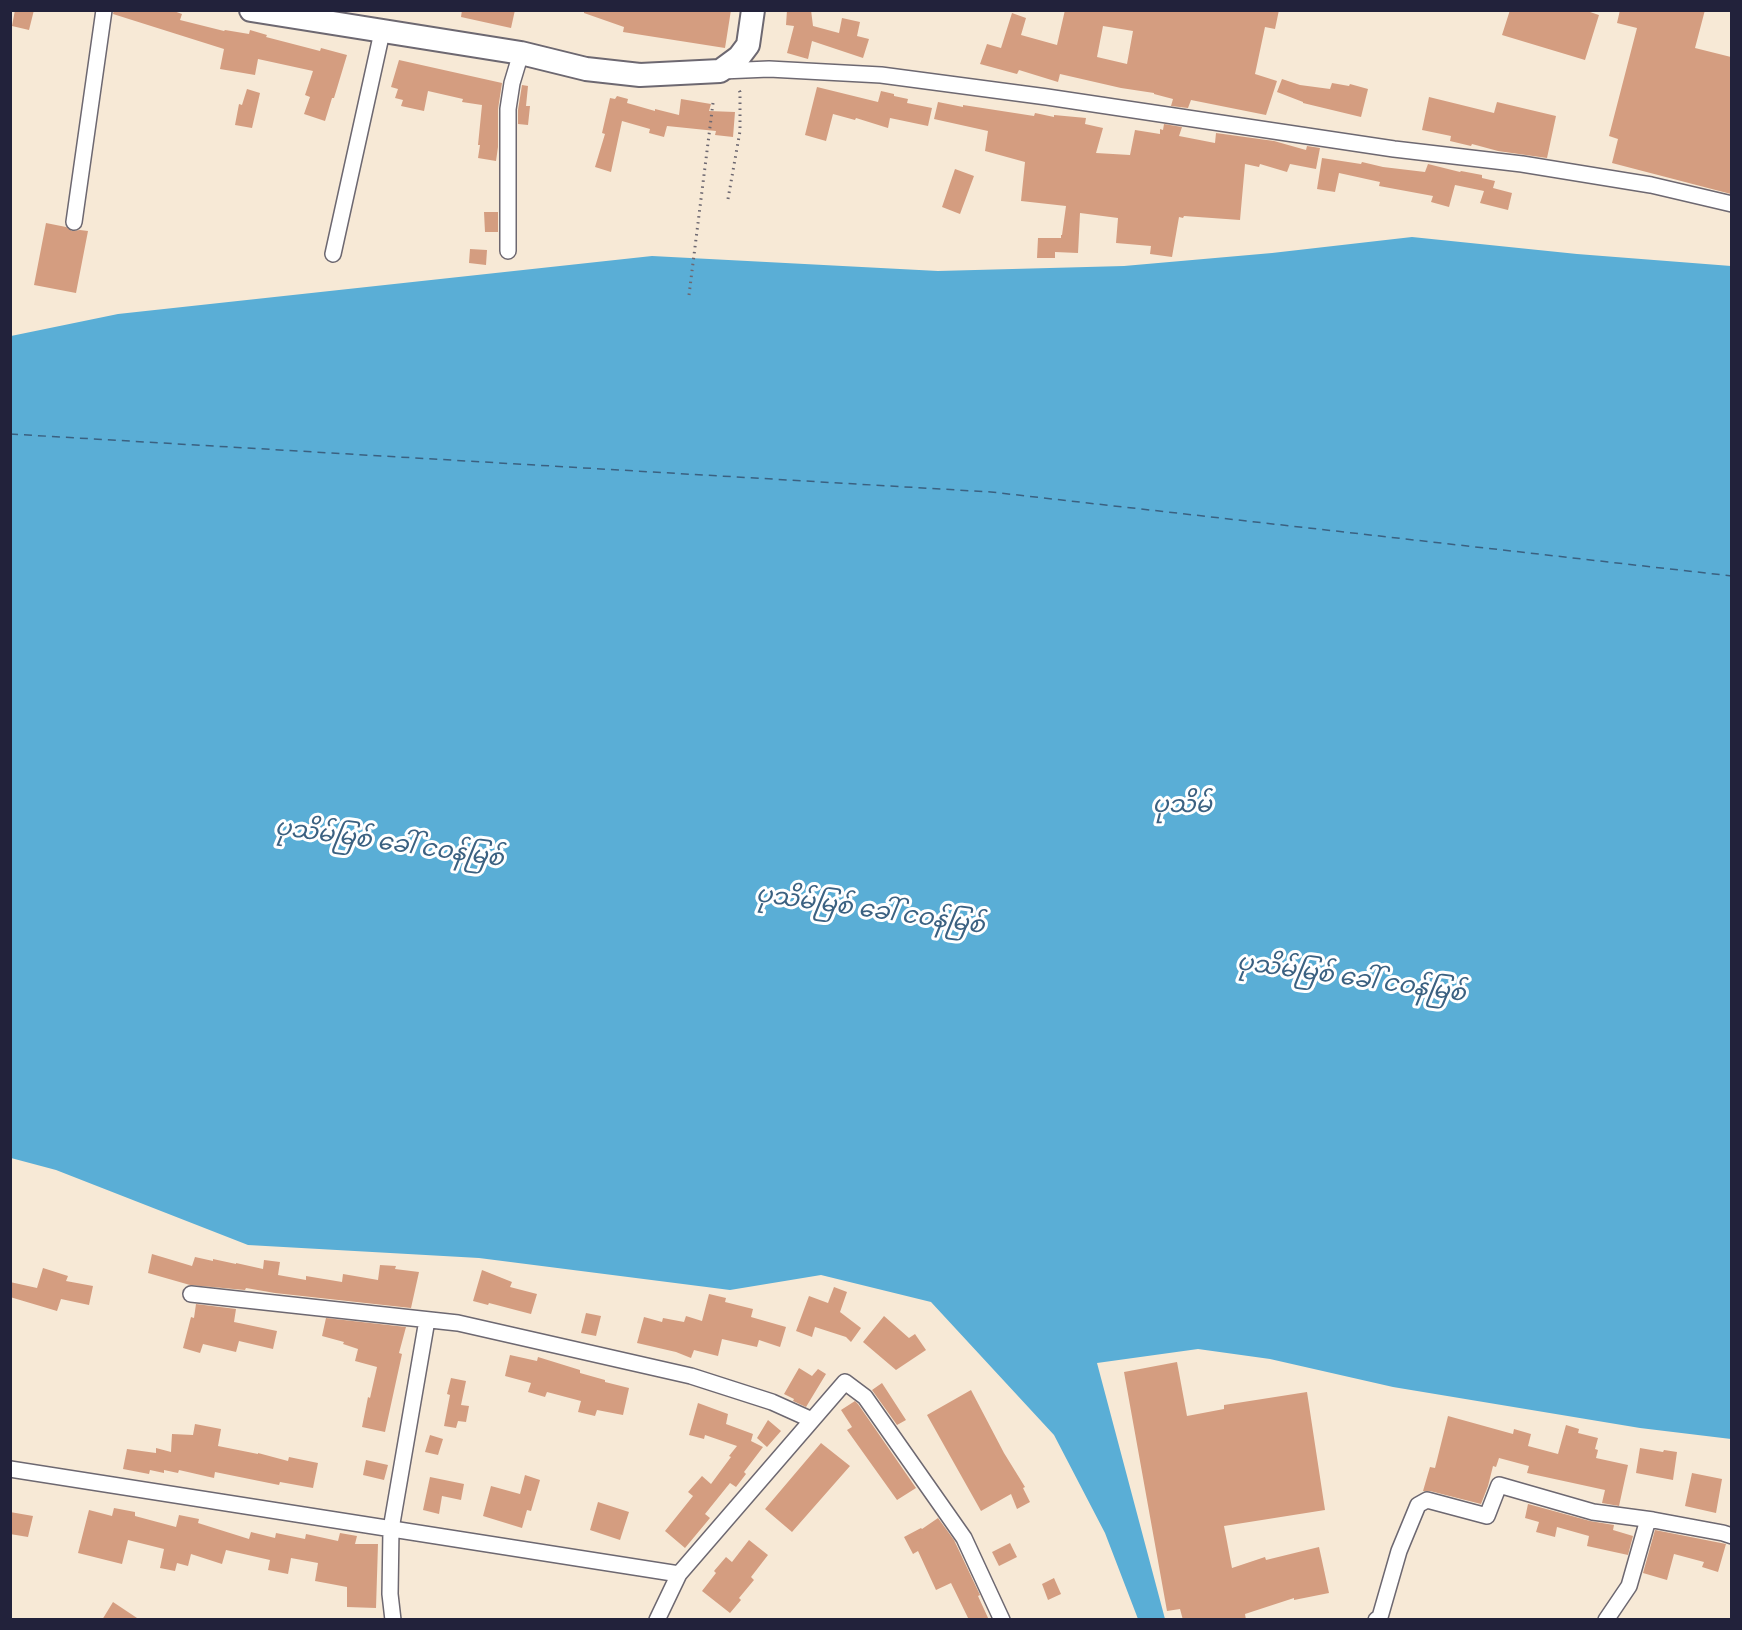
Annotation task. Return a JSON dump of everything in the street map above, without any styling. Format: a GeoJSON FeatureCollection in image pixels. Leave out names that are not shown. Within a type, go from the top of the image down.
{"type":"FeatureCollection","features":[{"type":"Feature","properties":{"kind":"street"},"geometry":{"type":"LineString","coordinates":[[74,222],[104,10]]}},
{"type":"Feature","properties":{"kind":"street"},"geometry":{"type":"LineString","coordinates":[[251,10],[521,53],[586,69],[640,75],[769,69],[881,75],[1047,97],[1394,149],[1533,166],[1651,185],[1731,204]]}},
{"type":"Feature","properties":{"kind":"street"},"geometry":{"type":"LineString","coordinates":[[720,71],[739,57],[748,45],[753,10]]}},
{"type":"Feature","properties":{"kind":"street"},"geometry":{"type":"LineString","coordinates":[[333,254],[382,32]]}},
{"type":"Feature","properties":{"kind":"street"},"geometry":{"type":"LineString","coordinates":[[508,251],[508,109],[512,83],[521,53]]}},
{"type":"Feature","properties":{"kind":"street"},"geometry":{"type":"LineString","coordinates":[[191,1294],[458,1323],[691,1376],[772,1402],[812,1420]]}},
{"type":"Feature","properties":{"kind":"street"},"geometry":{"type":"LineString","coordinates":[[393,1620],[390,1594],[391,1529],[427,1320]]}},
{"type":"Feature","properties":{"kind":"street"},"geometry":{"type":"LineString","coordinates":[[657,1620],[679,1574],[845,1382],[865,1397],[964,1538],[1002,1620]]}},
{"type":"Feature","properties":{"kind":"street"},"geometry":{"type":"LineString","coordinates":[[10,1469],[679,1574]]}},
{"type":"Feature","properties":{"kind":"street"},"geometry":{"type":"LineString","coordinates":[[1376,1620],[1380,1617],[1399,1551],[1418,1505],[1428,1500],[1488,1516],[1499,1485],[1593,1512],[1653,1520],[1731,1536]]}},
{"type":"Feature","properties":{"kind":"street"},"geometry":{"type":"LineString","coordinates":[[1606,1620],[1629,1586],[1647,1523],[1653,1520]]}},
{"type":"Feature","properties":{"kind":"path"},"geometry":{"type":"LineString","coordinates":[[720,71],[733,77],[740,92],[740,131],[728,199]]}},
{"type":"Feature","properties":{"kind":"path"},"geometry":{"type":"LineString","coordinates":[[689,295],[713,103]]}},
{"type":"Feature","properties":{"kind":"water","name":"ပုသိမ်"},"geometry":{"type":"Polygon","coordinates":[[[1412,237],[1577,254],[1731,266],[1731,1439],[1640,1428],[1393,1387],[1270,1359],[1198,1349],[1097,1363],[1165,1619],[1138,1619],[1105,1533],[1054,1435],[931,1302],[821,1275],[730,1290],[479,1258],[248,1245],[56,1170],[11,1158],[11,336],[118,314],[652,256],[938,271],[1124,266],[1272,253],[1412,237]]]}},
{"type":"Feature","properties":{"kind":"building"},"geometry":{"type":"Polygon","coordinates":[[[15,10],[34,10],[29,30],[12,26],[15,10]]]}},
{"type":"Feature","properties":{"kind":"building"},"geometry":{"type":"Polygon","coordinates":[[[114,10],[171,10],[182,14],[180,20],[224,31],[249,34],[250,30],[267,35],[266,37],[320,51],[321,48],[347,55],[325,121],[304,114],[310,97],[305,95],[313,71],[258,59],[255,75],[220,69],[224,49],[113,14],[114,10]]]}},
{"type":"Feature","properties":{"kind":"building"},"geometry":{"type":"Polygon","coordinates":[[[462,10],[515,10],[511,28],[461,17],[462,10]]]}},
{"type":"Feature","properties":{"kind":"building"},"geometry":{"type":"Polygon","coordinates":[[[584,10],[731,10],[725,48],[623,32],[624,27],[584,13],[584,10]]]}},
{"type":"Feature","properties":{"kind":"building"},"geometry":{"type":"Polygon","coordinates":[[[787,10],[811,10],[813,26],[839,33],[842,18],[860,22],[857,36],[869,39],[863,58],[812,41],[808,59],[787,53],[794,26],[786,25],[787,10]]]}},
{"type":"Feature","properties":{"kind":"building"},"geometry":{"type":"Polygon","coordinates":[[[1065,10],[1279,10],[1275,29],[1265,27],[1255,74],[1277,81],[1266,115],[1191,100],[1188,108],[1171,106],[1173,99],[1154,93],[1060,74],[1058,82],[1019,70],[1017,74],[980,64],[987,44],[1001,48],[1012,13],[1026,18],[1021,35],[1057,45],[1065,10]],[[1103,26],[1097,57],[1127,64],[1133,31],[1103,26]]]}},
{"type":"Feature","properties":{"kind":"building"},"geometry":{"type":"Polygon","coordinates":[[[1510,10],[1584,10],[1599,15],[1585,60],[1502,35],[1510,10]]]}},
{"type":"Feature","properties":{"kind":"building"},"geometry":{"type":"Polygon","coordinates":[[[1620,10],[1705,10],[1695,48],[1731,57],[1731,194],[1612,163],[1618,139],[1609,136],[1637,28],[1617,23],[1620,10]]]}},
{"type":"Feature","properties":{"kind":"building"},"geometry":{"type":"Polygon","coordinates":[[[399,60],[502,83],[498,109],[496,161],[478,158],[482,105],[462,102],[463,99],[428,91],[424,111],[401,106],[403,100],[395,98],[398,89],[391,87],[399,60]]]}},
{"type":"Feature","properties":{"kind":"building"},"geometry":{"type":"Polygon","coordinates":[[[1282,79],[1300,85],[1330,89],[1332,83],[1349,86],[1350,84],[1368,89],[1361,117],[1303,103],[1277,92],[1282,79]]]}},
{"type":"Feature","properties":{"kind":"building"},"geometry":{"type":"Polygon","coordinates":[[[522,85],[528,86],[526,106],[530,106],[528,125],[518,124],[522,85]]]}},
{"type":"Feature","properties":{"kind":"building"},"geometry":{"type":"Polygon","coordinates":[[[817,87],[878,102],[881,91],[894,94],[894,96],[908,99],[907,103],[932,108],[928,126],[890,118],[888,128],[833,114],[826,141],[805,135],[817,87]]]}},
{"type":"Feature","properties":{"kind":"building"},"geometry":{"type":"Polygon","coordinates":[[[247,89],[260,93],[252,128],[235,125],[239,104],[242,105],[247,89]]]}},
{"type":"Feature","properties":{"kind":"building"},"geometry":{"type":"Polygon","coordinates":[[[617,96],[628,99],[627,103],[679,115],[681,99],[711,104],[709,111],[735,112],[733,137],[715,135],[716,131],[667,126],[664,137],[649,133],[650,129],[622,121],[611,172],[595,167],[605,134],[602,133],[610,98],[615,99],[617,96]]]}},
{"type":"Feature","properties":{"kind":"building"},"geometry":{"type":"Polygon","coordinates":[[[1429,97],[1494,113],[1497,102],[1556,116],[1547,158],[1498,151],[1472,144],[1471,146],[1450,141],[1451,136],[1422,130],[1429,97]]]}},
{"type":"Feature","properties":{"kind":"building"},"geometry":{"type":"Polygon","coordinates":[[[938,102],[1034,116],[1035,113],[1054,117],[1054,115],[1086,118],[1085,124],[1103,128],[1096,153],[1130,155],[1135,130],[1160,134],[1160,129],[1163,130],[1164,124],[1182,127],[1179,136],[1215,143],[1216,133],[1274,141],[1306,150],[1307,146],[1320,148],[1316,169],[1290,164],[1287,172],[1260,164],[1259,167],[1245,164],[1240,220],[1179,217],[1172,257],[1150,254],[1151,246],[1116,243],[1118,218],[1080,213],[1078,253],[1055,252],[1055,258],[1037,258],[1038,238],[1061,238],[1066,206],[1021,201],[1025,162],[985,151],[988,131],[934,119],[938,102]]]}},
{"type":"Feature","properties":{"kind":"building"},"geometry":{"type":"Polygon","coordinates":[[[1322,158],[1425,172],[1428,164],[1482,175],[1482,178],[1495,181],[1493,188],[1512,193],[1508,210],[1480,203],[1484,191],[1455,185],[1449,207],[1431,202],[1433,196],[1379,186],[1380,182],[1339,173],[1335,192],[1317,189],[1322,158]]]}},
{"type":"Feature","properties":{"kind":"building"},"geometry":{"type":"Polygon","coordinates":[[[955,169],[974,176],[960,214],[942,207],[955,169]]]}},
{"type":"Feature","properties":{"kind":"building"},"geometry":{"type":"Polygon","coordinates":[[[484,212],[498,212],[498,232],[485,232],[484,212]]]}},
{"type":"Feature","properties":{"kind":"building"},"geometry":{"type":"Polygon","coordinates":[[[46,223],[66,227],[72,231],[88,231],[76,293],[34,285],[46,223]]]}},
{"type":"Feature","properties":{"kind":"building"},"geometry":{"type":"Polygon","coordinates":[[[470,249],[487,250],[486,265],[469,263],[470,249]]]}},
{"type":"Feature","properties":{"kind":"building"},"geometry":{"type":"Polygon","coordinates":[[[152,1254],[192,1266],[195,1257],[263,1269],[264,1260],[280,1262],[278,1275],[306,1280],[306,1276],[342,1282],[343,1274],[378,1280],[380,1265],[396,1266],[395,1269],[419,1272],[411,1308],[246,1288],[245,1290],[190,1285],[148,1273],[152,1254]]]}},
{"type":"Feature","properties":{"kind":"building"},"geometry":{"type":"Polygon","coordinates":[[[43,1268],[68,1276],[66,1281],[93,1286],[89,1305],[61,1299],[57,1311],[10,1297],[10,1282],[37,1288],[43,1268]]]}},
{"type":"Feature","properties":{"kind":"building"},"geometry":{"type":"Polygon","coordinates":[[[482,1270],[512,1282],[510,1287],[537,1294],[531,1314],[473,1301],[482,1270]]]}},
{"type":"Feature","properties":{"kind":"building"},"geometry":{"type":"Polygon","coordinates":[[[834,1287],[847,1292],[840,1312],[861,1328],[851,1342],[846,1337],[815,1327],[812,1337],[796,1331],[809,1296],[828,1303],[834,1287]]]}},
{"type":"Feature","properties":{"kind":"building"},"geometry":{"type":"Polygon","coordinates":[[[709,1294],[726,1298],[725,1302],[753,1309],[751,1317],[786,1327],[780,1347],[759,1340],[757,1347],[722,1339],[718,1356],[694,1350],[691,1358],[637,1343],[644,1317],[662,1322],[663,1318],[684,1322],[686,1316],[702,1321],[709,1294]]]}},
{"type":"Feature","properties":{"kind":"building"},"geometry":{"type":"Polygon","coordinates":[[[196,1304],[236,1309],[234,1322],[277,1331],[273,1349],[239,1341],[236,1352],[203,1344],[200,1353],[183,1348],[191,1317],[194,1318],[196,1304]]]}},
{"type":"Feature","properties":{"kind":"building"},"geometry":{"type":"Polygon","coordinates":[[[586,1313],[601,1316],[596,1336],[581,1333],[586,1313]]]}},
{"type":"Feature","properties":{"kind":"building"},"geometry":{"type":"Polygon","coordinates":[[[884,1316],[909,1338],[915,1334],[926,1350],[896,1370],[863,1342],[884,1316]]]}},
{"type":"Feature","properties":{"kind":"building"},"geometry":{"type":"Polygon","coordinates":[[[326,1318],[406,1327],[385,1432],[362,1427],[377,1367],[355,1361],[358,1349],[343,1344],[344,1342],[322,1336],[326,1318]]]}},
{"type":"Feature","properties":{"kind":"building"},"geometry":{"type":"Polygon","coordinates":[[[510,1355],[537,1361],[538,1357],[580,1370],[580,1373],[605,1380],[605,1382],[629,1388],[623,1415],[597,1410],[595,1416],[578,1412],[581,1401],[547,1392],[545,1397],[528,1392],[531,1383],[505,1376],[510,1355]]]}},
{"type":"Feature","properties":{"kind":"building"},"geometry":{"type":"Polygon","coordinates":[[[1177,1362],[1187,1416],[1224,1409],[1224,1405],[1307,1392],[1325,1510],[1224,1526],[1232,1568],[1265,1557],[1266,1560],[1319,1547],[1329,1593],[1294,1600],[1294,1598],[1245,1614],[1246,1620],[1183,1620],[1180,1609],[1167,1611],[1124,1372],[1177,1362]]]}},
{"type":"Feature","properties":{"kind":"building"},"geometry":{"type":"Polygon","coordinates":[[[799,1368],[812,1376],[818,1369],[826,1374],[806,1407],[784,1394],[799,1368]]]}},
{"type":"Feature","properties":{"kind":"building"},"geometry":{"type":"Polygon","coordinates":[[[451,1378],[466,1381],[461,1405],[469,1406],[466,1422],[458,1421],[456,1428],[444,1426],[451,1378]]]}},
{"type":"Feature","properties":{"kind":"building"},"geometry":{"type":"Polygon","coordinates":[[[882,1383],[906,1420],[897,1425],[872,1390],[882,1383]]]}},
{"type":"Feature","properties":{"kind":"building"},"geometry":{"type":"Polygon","coordinates":[[[971,1390],[1004,1453],[1025,1487],[1023,1488],[1030,1502],[1017,1509],[1011,1494],[981,1511],[927,1415],[971,1390]]]}},
{"type":"Feature","properties":{"kind":"building"},"geometry":{"type":"Polygon","coordinates":[[[855,1401],[916,1488],[897,1500],[847,1430],[852,1427],[841,1410],[855,1401]]]}},
{"type":"Feature","properties":{"kind":"building"},"geometry":{"type":"Polygon","coordinates":[[[698,1403],[728,1414],[726,1424],[753,1434],[751,1441],[763,1447],[736,1487],[730,1483],[705,1514],[710,1518],[685,1548],[665,1531],[693,1496],[688,1492],[702,1476],[711,1484],[737,1446],[705,1435],[704,1439],[689,1435],[698,1403]]]}},
{"type":"Feature","properties":{"kind":"building"},"geometry":{"type":"Polygon","coordinates":[[[1448,1416],[1513,1434],[1514,1429],[1531,1434],[1528,1446],[1558,1454],[1566,1425],[1579,1429],[1578,1433],[1598,1438],[1595,1449],[1598,1450],[1596,1458],[1628,1465],[1619,1506],[1602,1503],[1605,1490],[1527,1473],[1529,1466],[1499,1458],[1496,1467],[1493,1466],[1481,1504],[1423,1491],[1430,1467],[1435,1468],[1448,1416]]]}},
{"type":"Feature","properties":{"kind":"building"},"geometry":{"type":"Polygon","coordinates":[[[768,1420],[781,1431],[767,1447],[757,1438],[768,1420]]]}},
{"type":"Feature","properties":{"kind":"building"},"geometry":{"type":"Polygon","coordinates":[[[195,1424],[221,1429],[218,1446],[288,1461],[289,1457],[318,1463],[313,1488],[280,1482],[279,1485],[215,1472],[214,1478],[179,1470],[178,1473],[164,1470],[164,1473],[150,1470],[149,1474],[123,1469],[127,1449],[156,1453],[156,1448],[171,1452],[172,1434],[193,1435],[195,1424]]]}},
{"type":"Feature","properties":{"kind":"building"},"geometry":{"type":"Polygon","coordinates":[[[430,1435],[443,1439],[438,1455],[425,1452],[430,1435]]]}},
{"type":"Feature","properties":{"kind":"building"},"geometry":{"type":"Polygon","coordinates":[[[821,1443],[850,1466],[792,1532],[765,1509],[821,1443]]]}},
{"type":"Feature","properties":{"kind":"building"},"geometry":{"type":"Polygon","coordinates":[[[1640,1448],[1677,1452],[1673,1480],[1636,1473],[1640,1448]]]}},
{"type":"Feature","properties":{"kind":"building"},"geometry":{"type":"Polygon","coordinates":[[[366,1460],[388,1465],[384,1480],[363,1475],[366,1460]]]}},
{"type":"Feature","properties":{"kind":"building"},"geometry":{"type":"Polygon","coordinates":[[[1692,1473],[1722,1479],[1716,1513],[1685,1506],[1692,1473]]]}},
{"type":"Feature","properties":{"kind":"building"},"geometry":{"type":"Polygon","coordinates":[[[525,1475],[540,1480],[531,1511],[527,1510],[522,1528],[483,1516],[491,1486],[520,1494],[525,1475]]]}},
{"type":"Feature","properties":{"kind":"building"},"geometry":{"type":"Polygon","coordinates":[[[430,1477],[464,1484],[461,1500],[442,1496],[439,1514],[423,1510],[430,1477]]]}},
{"type":"Feature","properties":{"kind":"building"},"geometry":{"type":"Polygon","coordinates":[[[598,1502],[629,1512],[620,1540],[590,1530],[598,1502]]]}},
{"type":"Feature","properties":{"kind":"building"},"geometry":{"type":"Polygon","coordinates":[[[1528,1504],[1590,1521],[1614,1525],[1613,1530],[1633,1536],[1628,1555],[1587,1546],[1589,1536],[1557,1527],[1555,1537],[1536,1532],[1539,1522],[1525,1518],[1528,1504]]]}},
{"type":"Feature","properties":{"kind":"building"},"geometry":{"type":"Polygon","coordinates":[[[114,1508],[135,1512],[135,1516],[176,1527],[179,1515],[199,1519],[198,1523],[249,1539],[251,1532],[275,1538],[276,1533],[305,1539],[306,1534],[338,1541],[340,1533],[357,1536],[355,1544],[378,1544],[376,1608],[347,1607],[347,1587],[315,1581],[318,1563],[291,1558],[288,1574],[268,1570],[270,1560],[226,1550],[222,1564],[191,1554],[188,1566],[177,1563],[175,1571],[160,1568],[164,1549],[128,1540],[122,1564],[78,1553],[89,1510],[112,1516],[114,1508]]]}},
{"type":"Feature","properties":{"kind":"building"},"geometry":{"type":"Polygon","coordinates":[[[10,1512],[33,1516],[28,1537],[10,1534],[10,1512]]]}},
{"type":"Feature","properties":{"kind":"building"},"geometry":{"type":"Polygon","coordinates":[[[938,1518],[954,1540],[989,1620],[969,1620],[951,1583],[936,1590],[918,1551],[913,1554],[904,1537],[938,1518]]]}},
{"type":"Feature","properties":{"kind":"building"},"geometry":{"type":"Polygon","coordinates":[[[1655,1530],[1726,1544],[1718,1572],[1702,1567],[1704,1562],[1674,1554],[1667,1580],[1643,1573],[1655,1530]]]}},
{"type":"Feature","properties":{"kind":"building"},"geometry":{"type":"Polygon","coordinates":[[[749,1540],[768,1555],[751,1577],[754,1580],[730,1613],[702,1591],[726,1557],[732,1562],[749,1540]]]}},
{"type":"Feature","properties":{"kind":"building"},"geometry":{"type":"Polygon","coordinates":[[[1010,1543],[1017,1557],[999,1566],[992,1552],[1010,1543]]]}},
{"type":"Feature","properties":{"kind":"building"},"geometry":{"type":"Polygon","coordinates":[[[1054,1578],[1061,1594],[1048,1600],[1042,1584],[1054,1578]]]}},
{"type":"Feature","properties":{"kind":"building"},"geometry":{"type":"Polygon","coordinates":[[[113,1602],[140,1620],[102,1620],[113,1602]]]}},
{"type":"Feature","properties":{"kind":"ferry route"},"geometry":{"type":"LineString","coordinates":[[10,434],[991,492],[1732,576]]}},
{"type":"Feature","properties":{"kind":"water label","name":"ပုသိမ်မြစ် ခေါ် ငဝန်မြစ်"},"geometry":{"type":"Point","coordinates":[389,844]}},
{"type":"Feature","properties":{"kind":"water label","name":"ပုသိမ်မြစ် ခေါ် ငဝန်မြစ်"},"geometry":{"type":"Point","coordinates":[870,911]}},
{"type":"Feature","properties":{"kind":"water label","name":"ပုသိမ်မြစ် ခေါ် ငဝန်မြစ်"},"geometry":{"type":"Point","coordinates":[1351,979]}}]}
